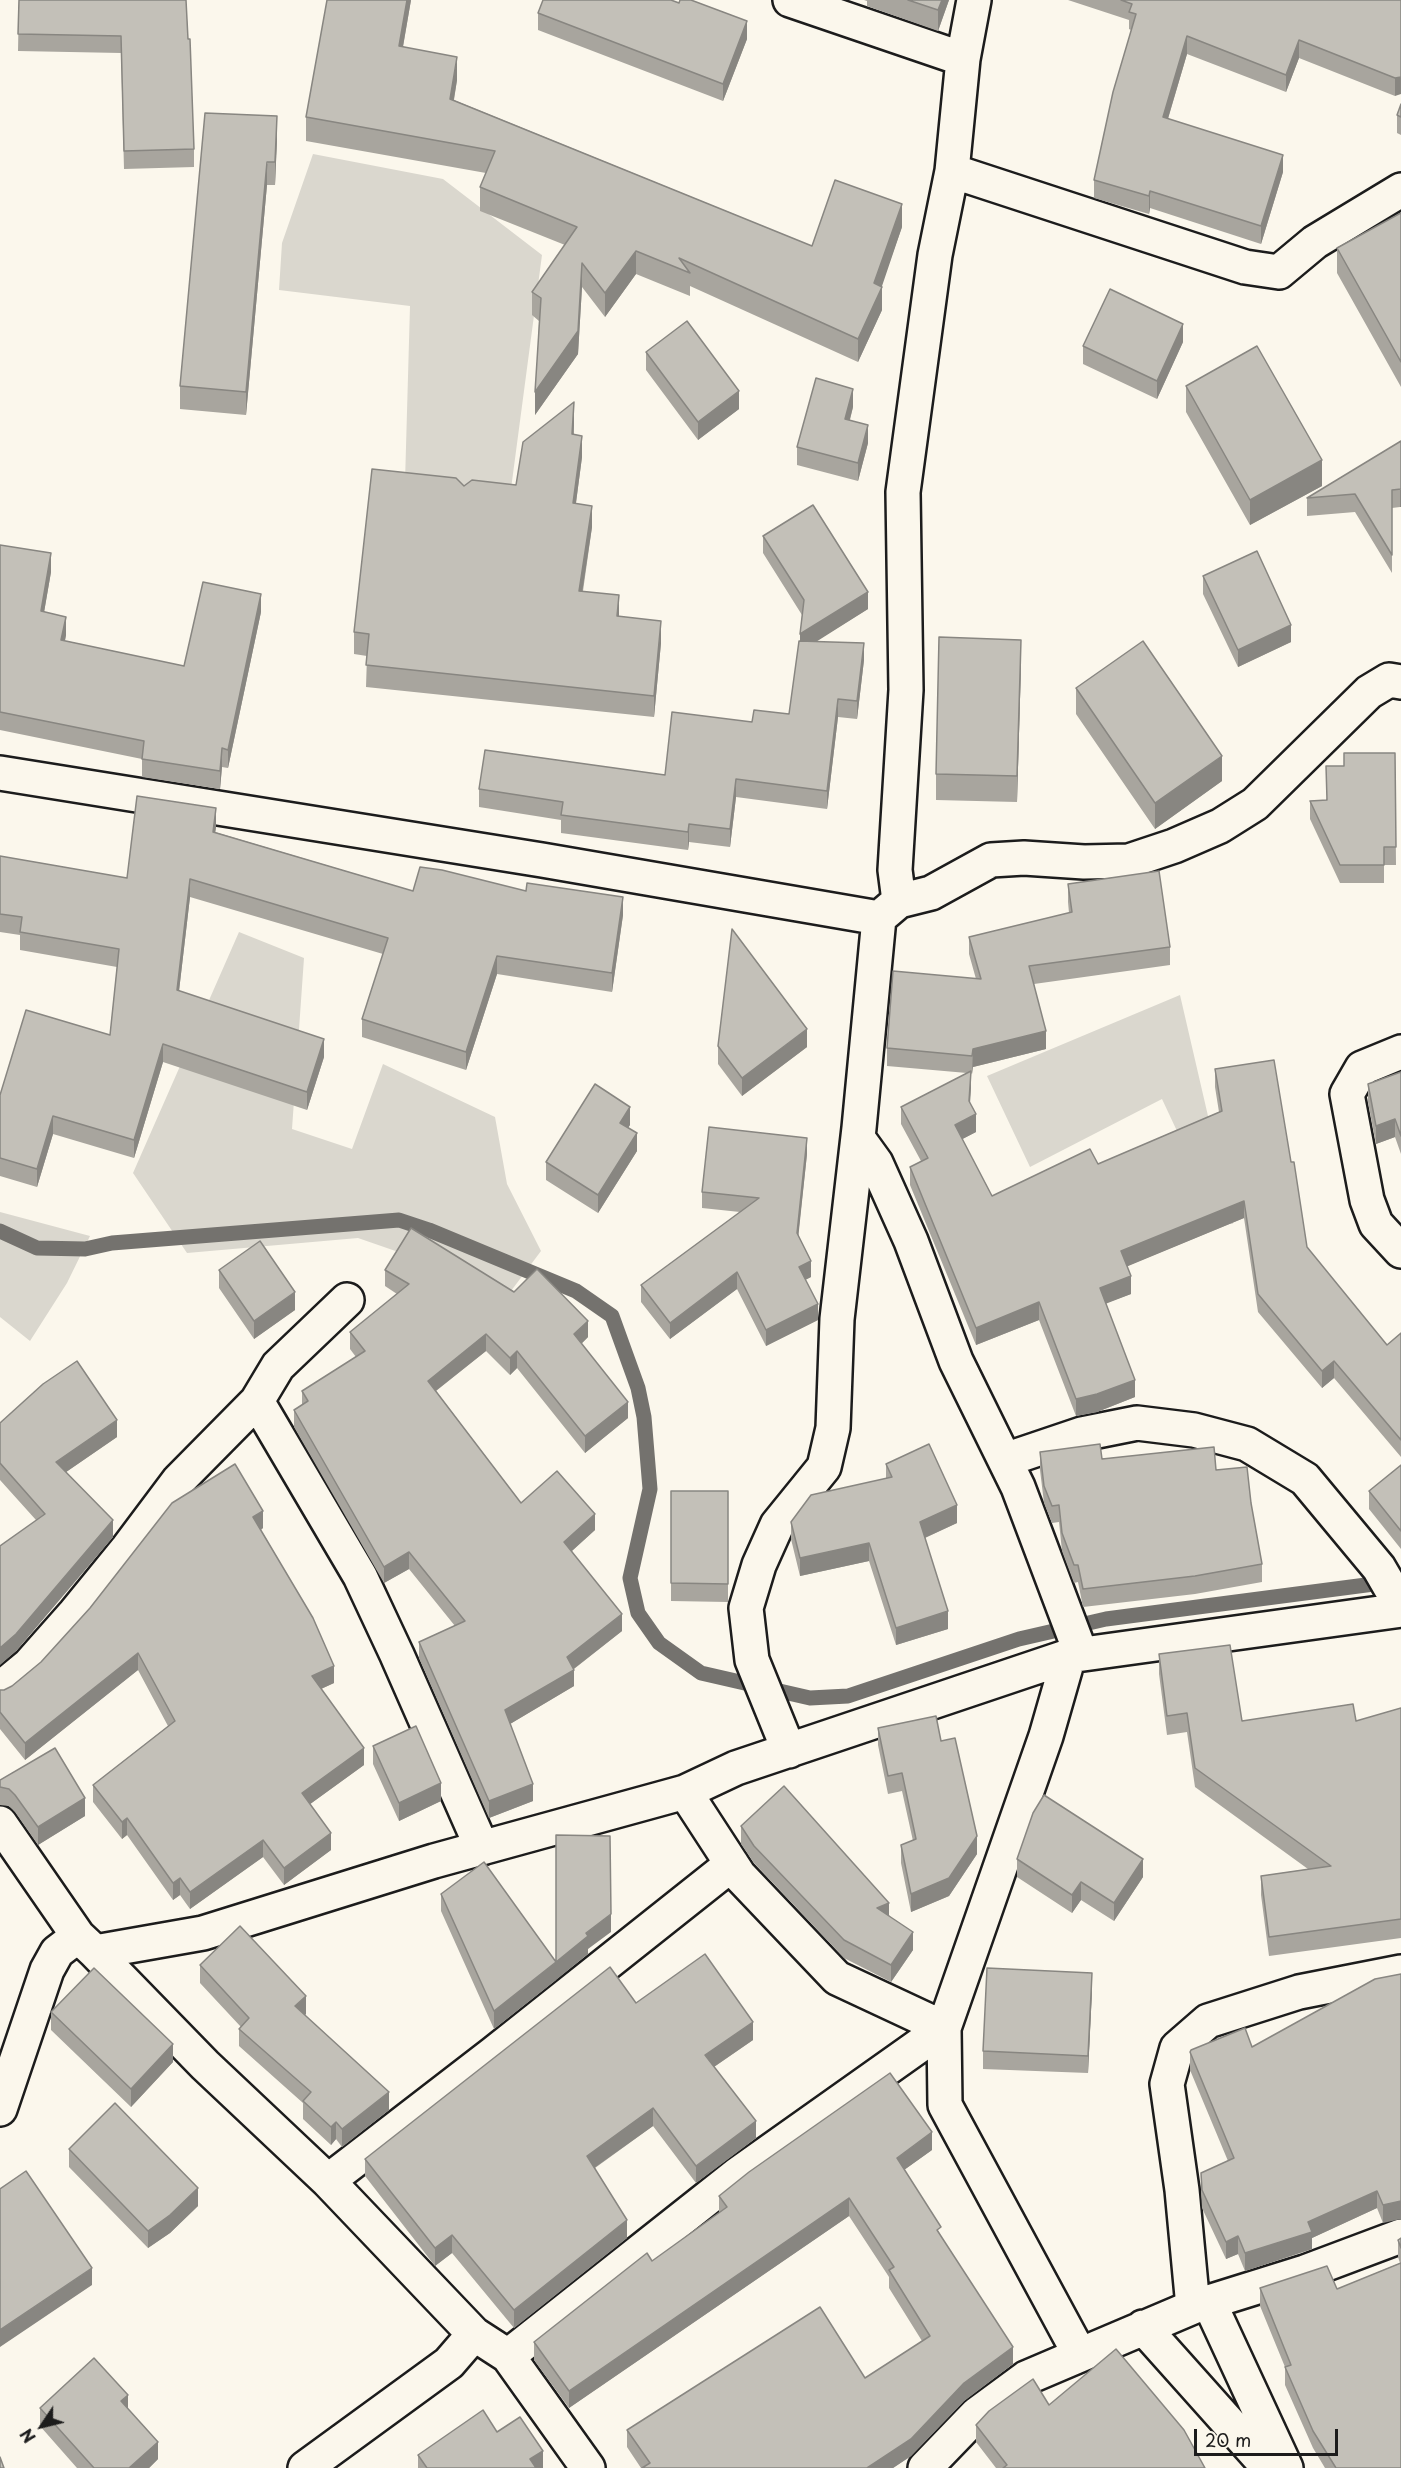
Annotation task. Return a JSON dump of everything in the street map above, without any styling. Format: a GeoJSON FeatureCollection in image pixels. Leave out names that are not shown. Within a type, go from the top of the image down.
{"type":"FeatureCollection","features":[{"type":"Feature","properties":{"kind":"street"},"geometry":{"type":"LineString","coordinates":[[790,0],[963,59]]}},
{"type":"Feature","properties":{"kind":"street"},"geometry":{"type":"LineString","coordinates":[[785,1738],[752,1659],[746,1608],[759,1565],[777,1525],[824,1467],[833,1428],[837,1319],[858,1138],[895,870],[906,690],[903,492],[935,255],[952,171],[963,59],[974,0]]}},
{"type":"Feature","properties":{"kind":"street"},"geometry":{"type":"LineString","coordinates":[[952,171],[1245,267],[1280,272],[1315,242],[1401,190]]}},
{"type":"Feature","properties":{"kind":"street"},"geometry":{"type":"LineString","coordinates":[[0,773],[542,860],[889,910],[931,893],[991,860],[1023,858],[1084,862],[1129,861],[1174,846],[1220,826],[1255,804],[1369,692],[1389,680],[1401,682]]}},
{"type":"Feature","properties":{"kind":"street"},"geometry":{"type":"LineString","coordinates":[[1401,1052],[1362,1068],[1347,1094],[1367,1200],[1376,1224],[1401,1251]]}},
{"type":"Feature","properties":{"kind":"street"},"geometry":{"type":"LineString","coordinates":[[858,1138],[876,1163],[911,1241],[957,1361],[1018,1487],[1075,1649],[944,2028],[945,2104],[1080,2355]]}},
{"type":"Feature","properties":{"kind":"street"},"geometry":{"type":"LineString","coordinates":[[0,1689],[29,1665],[60,1630],[128,1548],[179,1480],[257,1401],[278,1366],[347,1300]]}},
{"type":"Feature","properties":{"kind":"street"},"geometry":{"type":"LineString","coordinates":[[257,1401],[360,1575],[398,1655],[482,1848]]}},
{"type":"Feature","properties":{"kind":"street"},"geometry":{"type":"LineString","coordinates":[[0,2109],[47,1970],[57,1952],[86,1944],[203,1933],[482,1848],[685,1792],[736,1768],[785,1738],[1075,1649],[1393,1594],[1305,1479],[1247,1444],[1194,1430],[1137,1423],[1082,1434],[1005,1460]]}},
{"type":"Feature","properties":{"kind":"street"},"geometry":{"type":"LineString","coordinates":[[685,1792],[739,1875],[837,1978],[944,2028]]}},
{"type":"Feature","properties":{"kind":"street"},"geometry":{"type":"LineString","coordinates":[[0,1823],[86,1944],[205,2065],[328,2181],[474,2334],[508,2356],[588,2468]]}},
{"type":"Feature","properties":{"kind":"street"},"geometry":{"type":"LineString","coordinates":[[328,2181],[732,1864]]}},
{"type":"Feature","properties":{"kind":"street"},"geometry":{"type":"LineString","coordinates":[[1286,2468],[1201,2305],[1167,2084],[1177,2048],[1208,2021],[1299,1992],[1401,1972]]}},
{"type":"Feature","properties":{"kind":"street"},"geometry":{"type":"LineString","coordinates":[[508,2356],[738,2174],[944,2028]]}},
{"type":"Feature","properties":{"kind":"street"},"geometry":{"type":"LineString","coordinates":[[925,2468],[977,2414],[1026,2378],[1201,2305],[1305,2272],[1401,2236]]}},
{"type":"Feature","properties":{"kind":"street"},"geometry":{"type":"LineString","coordinates":[[1143,2328],[1269,2468]]}},
{"type":"Feature","properties":{"kind":"street"},"geometry":{"type":"LineString","coordinates":[[305,2468],[449,2363],[474,2334]]}},
{"type":"Feature","properties":{"kind":"shaded area"},"geometry":{"type":"Polygon","coordinates":[[[313,154],[443,179],[542,255],[509,504],[405,482],[410,306],[279,290],[282,243],[313,154]]]}},
{"type":"Feature","properties":{"kind":"shaded area"},"geometry":{"type":"Polygon","coordinates":[[[239,932],[304,958],[292,1129],[352,1149],[383,1064],[495,1117],[507,1184],[541,1251],[511,1291],[358,1238],[187,1253],[133,1173],[239,932]]]}},
{"type":"Feature","properties":{"kind":"shaded area"},"geometry":{"type":"Polygon","coordinates":[[[1180,995],[1233,1224],[1220,1223],[1162,1099],[1030,1167],[987,1076],[1180,995]]]}},
{"type":"Feature","properties":{"kind":"shaded area"},"geometry":{"type":"Polygon","coordinates":[[[0,1212],[90,1236],[67,1283],[30,1341],[0,1317],[0,1212]]]}},
{"type":"Feature","properties":{"kind":"building"},"geometry":{"type":"Polygon","coordinates":[[[19,0],[186,0],[188,39],[190,39],[194,149],[124,151],[121,36],[18,34],[19,0]]]}},
{"type":"Feature","properties":{"kind":"building"},"geometry":{"type":"Polygon","coordinates":[[[327,0],[407,0],[399,46],[457,57],[450,99],[812,246],[835,180],[902,204],[874,283],[882,287],[858,339],[679,258],[690,273],[636,251],[605,293],[582,263],[578,331],[535,392],[541,298],[532,292],[577,227],[480,187],[495,151],[306,117],[327,0]]]}},
{"type":"Feature","properties":{"kind":"building"},"geometry":{"type":"Polygon","coordinates":[[[543,0],[671,0],[679,3],[680,0],[691,0],[747,21],[723,84],[538,13],[543,0]]]}},
{"type":"Feature","properties":{"kind":"building"},"geometry":{"type":"Polygon","coordinates":[[[908,0],[942,0],[938,10],[908,0]]]}},
{"type":"Feature","properties":{"kind":"building"},"geometry":{"type":"Polygon","coordinates":[[[1121,0],[1401,0],[1401,77],[1395,78],[1299,40],[1286,75],[1187,36],[1163,117],[1283,155],[1261,226],[1150,191],[1149,196],[1094,180],[1113,92],[1136,14],[1129,12],[1132,4],[1121,0]]]}},
{"type":"Feature","properties":{"kind":"building"},"geometry":{"type":"Polygon","coordinates":[[[1401,104],[1401,117],[1397,115],[1401,104]]]}},
{"type":"Feature","properties":{"kind":"building"},"geometry":{"type":"Polygon","coordinates":[[[205,113],[277,116],[275,162],[267,162],[246,392],[180,386],[205,113]]]}},
{"type":"Feature","properties":{"kind":"building"},"geometry":{"type":"Polygon","coordinates":[[[1401,213],[1401,362],[1337,248],[1401,213]]]}},
{"type":"Feature","properties":{"kind":"building"},"geometry":{"type":"Polygon","coordinates":[[[1110,289],[1183,324],[1157,381],[1083,346],[1110,289]]]}},
{"type":"Feature","properties":{"kind":"building"},"geometry":{"type":"Polygon","coordinates":[[[687,321],[739,391],[698,422],[646,352],[687,321]]]}},
{"type":"Feature","properties":{"kind":"building"},"geometry":{"type":"Polygon","coordinates":[[[1257,346],[1322,460],[1250,500],[1186,386],[1257,346]]]}},
{"type":"Feature","properties":{"kind":"building"},"geometry":{"type":"Polygon","coordinates":[[[816,378],[853,389],[845,419],[868,425],[858,463],[797,447],[816,378]]]}},
{"type":"Feature","properties":{"kind":"building"},"geometry":{"type":"Polygon","coordinates":[[[574,402],[572,434],[582,436],[573,503],[592,506],[579,591],[619,595],[617,616],[661,621],[654,696],[366,665],[369,634],[354,632],[372,469],[456,478],[464,486],[472,480],[516,485],[523,442],[574,402]]]}},
{"type":"Feature","properties":{"kind":"building"},"geometry":{"type":"Polygon","coordinates":[[[1401,441],[1401,489],[1392,490],[1392,555],[1355,494],[1307,498],[1401,441]]]}},
{"type":"Feature","properties":{"kind":"building"},"geometry":{"type":"Polygon","coordinates":[[[813,505],[868,592],[800,634],[804,600],[763,536],[813,505]]]}},
{"type":"Feature","properties":{"kind":"building"},"geometry":{"type":"Polygon","coordinates":[[[0,545],[51,553],[41,611],[66,617],[61,640],[184,666],[203,582],[261,594],[228,750],[222,748],[220,771],[142,759],[144,741],[0,712],[0,545]]]}},
{"type":"Feature","properties":{"kind":"building"},"geometry":{"type":"Polygon","coordinates":[[[1257,551],[1291,625],[1238,650],[1203,576],[1257,551]]]}},
{"type":"Feature","properties":{"kind":"building"},"geometry":{"type":"Polygon","coordinates":[[[939,637],[1021,640],[1017,776],[936,774],[939,637]]]}},
{"type":"Feature","properties":{"kind":"building"},"geometry":{"type":"Polygon","coordinates":[[[799,641],[864,643],[857,701],[838,699],[827,791],[736,779],[730,829],[689,824],[688,832],[561,815],[563,802],[479,789],[485,750],[665,775],[672,712],[752,722],[754,710],[789,714],[799,641]]]}},
{"type":"Feature","properties":{"kind":"building"},"geometry":{"type":"Polygon","coordinates":[[[1143,641],[1222,756],[1155,803],[1076,688],[1143,641]]]}},
{"type":"Feature","properties":{"kind":"building"},"geometry":{"type":"Polygon","coordinates":[[[1344,753],[1395,753],[1396,847],[1384,847],[1384,865],[1340,865],[1310,801],[1327,800],[1326,766],[1344,766],[1344,753]]]}},
{"type":"Feature","properties":{"kind":"building"},"geometry":{"type":"Polygon","coordinates":[[[137,796],[216,808],[213,832],[413,891],[420,867],[442,870],[526,891],[527,883],[623,897],[612,973],[497,956],[466,1052],[362,1019],[388,938],[190,879],[177,990],[324,1039],[307,1092],[163,1044],[134,1140],[53,1116],[37,1169],[0,1158],[0,1095],[26,1010],[110,1035],[119,949],[20,932],[22,917],[0,914],[0,856],[127,878],[137,796]]]}},
{"type":"Feature","properties":{"kind":"building"},"geometry":{"type":"Polygon","coordinates":[[[1159,871],[1170,947],[1029,966],[1046,1031],[973,1049],[972,1056],[887,1048],[893,971],[981,979],[969,937],[1072,912],[1068,884],[1159,871]]]}},
{"type":"Feature","properties":{"kind":"building"},"geometry":{"type":"Polygon","coordinates":[[[732,929],[807,1029],[742,1078],[718,1046],[732,929]]]}},
{"type":"Feature","properties":{"kind":"building"},"geometry":{"type":"Polygon","coordinates":[[[1274,1060],[1291,1162],[1294,1162],[1307,1247],[1387,1345],[1401,1333],[1401,1440],[1334,1361],[1322,1371],[1258,1294],[1244,1201],[1121,1251],[1131,1276],[1100,1288],[1135,1380],[1076,1399],[1039,1302],[976,1328],[910,1167],[928,1158],[901,1107],[971,1071],[969,1101],[976,1114],[955,1125],[992,1196],[1090,1149],[1098,1164],[1222,1111],[1215,1069],[1274,1060]]]}},
{"type":"Feature","properties":{"kind":"building"},"geometry":{"type":"Polygon","coordinates":[[[1401,1072],[1401,1136],[1395,1119],[1376,1126],[1368,1084],[1401,1072]]]}},
{"type":"Feature","properties":{"kind":"building"},"geometry":{"type":"Polygon","coordinates":[[[595,1084],[630,1107],[620,1123],[637,1133],[598,1195],[546,1162],[595,1084]]]}},
{"type":"Feature","properties":{"kind":"building"},"geometry":{"type":"Polygon","coordinates":[[[709,1127],[807,1138],[797,1233],[811,1261],[799,1267],[818,1304],[766,1330],[737,1272],[670,1323],[641,1285],[759,1198],[702,1192],[709,1127]]]}},
{"type":"Feature","properties":{"kind":"building"},"geometry":{"type":"Polygon","coordinates":[[[411,1228],[514,1292],[537,1269],[588,1321],[574,1334],[628,1402],[585,1436],[517,1351],[510,1358],[486,1334],[428,1381],[521,1503],[557,1471],[595,1514],[564,1542],[622,1614],[567,1657],[574,1670],[505,1710],[533,1784],[489,1801],[419,1642],[465,1621],[409,1552],[384,1567],[294,1410],[308,1401],[302,1391],[365,1351],[350,1332],[409,1284],[385,1270],[411,1228]]]}},
{"type":"Feature","properties":{"kind":"building"},"geometry":{"type":"Polygon","coordinates":[[[260,1241],[295,1292],[254,1321],[219,1270],[260,1241]]]}},
{"type":"Feature","properties":{"kind":"building"},"geometry":{"type":"Polygon","coordinates":[[[77,1361],[117,1420],[56,1462],[113,1520],[16,1634],[0,1648],[0,1546],[45,1514],[0,1463],[0,1423],[43,1384],[77,1361]]]}},
{"type":"Feature","properties":{"kind":"building"},"geometry":{"type":"Polygon","coordinates":[[[929,1444],[957,1505],[920,1522],[948,1611],[896,1628],[869,1543],[800,1558],[791,1522],[811,1495],[892,1477],[886,1464],[929,1444]]]}},
{"type":"Feature","properties":{"kind":"building"},"geometry":{"type":"Polygon","coordinates":[[[1100,1444],[1102,1459],[1214,1447],[1216,1470],[1247,1467],[1262,1564],[1195,1576],[1083,1589],[1078,1565],[1074,1565],[1062,1533],[1059,1505],[1052,1506],[1044,1486],[1040,1452],[1100,1444]]]}},
{"type":"Feature","properties":{"kind":"building"},"geometry":{"type":"Polygon","coordinates":[[[235,1464],[263,1511],[253,1517],[313,1618],[334,1666],[312,1676],[364,1748],[302,1793],[331,1833],[284,1868],[263,1840],[190,1892],[180,1878],[173,1883],[127,1818],[122,1822],[93,1785],[175,1721],[138,1653],[25,1743],[0,1712],[0,1690],[12,1686],[41,1662],[90,1608],[172,1503],[235,1464]]]}},
{"type":"Feature","properties":{"kind":"building"},"geometry":{"type":"Polygon","coordinates":[[[1401,1465],[1401,1531],[1369,1491],[1401,1465]]]}},
{"type":"Feature","properties":{"kind":"building"},"geometry":{"type":"Polygon","coordinates":[[[671,1491],[728,1491],[728,1584],[671,1583],[671,1491]]]}},
{"type":"Feature","properties":{"kind":"building"},"geometry":{"type":"Polygon","coordinates":[[[1230,1645],[1242,1721],[1353,1704],[1356,1721],[1401,1708],[1401,1919],[1269,1937],[1261,1876],[1331,1866],[1195,1768],[1187,1713],[1167,1716],[1159,1654],[1230,1645]]]}},
{"type":"Feature","properties":{"kind":"building"},"geometry":{"type":"Polygon","coordinates":[[[936,1716],[941,1741],[955,1738],[977,1836],[949,1878],[911,1894],[901,1845],[916,1839],[902,1773],[888,1776],[878,1728],[936,1716]]]}},
{"type":"Feature","properties":{"kind":"building"},"geometry":{"type":"Polygon","coordinates":[[[416,1726],[441,1783],[399,1803],[373,1746],[416,1726]]]}},
{"type":"Feature","properties":{"kind":"building"},"geometry":{"type":"Polygon","coordinates":[[[55,1748],[85,1798],[38,1827],[15,1795],[9,1789],[0,1787],[0,1780],[55,1748]]]}},
{"type":"Feature","properties":{"kind":"building"},"geometry":{"type":"Polygon","coordinates":[[[784,1786],[889,1903],[877,1908],[913,1932],[891,1965],[844,1940],[754,1846],[741,1826],[784,1786]]]}},
{"type":"Feature","properties":{"kind":"building"},"geometry":{"type":"Polygon","coordinates":[[[1044,1795],[1143,1859],[1114,1903],[1081,1882],[1072,1895],[1017,1859],[1033,1813],[1044,1795]]]}},
{"type":"Feature","properties":{"kind":"building"},"geometry":{"type":"Polygon","coordinates":[[[556,1835],[610,1836],[611,1914],[586,1933],[588,1936],[556,1962],[556,1835]]]}},
{"type":"Feature","properties":{"kind":"building"},"geometry":{"type":"Polygon","coordinates":[[[484,1862],[556,1962],[494,2011],[441,1894],[484,1862]]]}},
{"type":"Feature","properties":{"kind":"building"},"geometry":{"type":"Polygon","coordinates":[[[240,1926],[306,1996],[295,2006],[389,2092],[342,2129],[336,2122],[331,2127],[303,2101],[311,2092],[239,2029],[249,2018],[200,1965],[240,1926]]]}},
{"type":"Feature","properties":{"kind":"building"},"geometry":{"type":"Polygon","coordinates":[[[705,1954],[753,2022],[705,2055],[756,2121],[696,2166],[653,2108],[587,2156],[627,2220],[514,2310],[452,2235],[435,2248],[365,2159],[610,1967],[636,2003],[705,1954]]]}},
{"type":"Feature","properties":{"kind":"building"},"geometry":{"type":"Polygon","coordinates":[[[94,1968],[173,2044],[131,2089],[51,2012],[94,1968]]]}},
{"type":"Feature","properties":{"kind":"building"},"geometry":{"type":"Polygon","coordinates":[[[987,1968],[1092,1973],[1088,2056],[983,2051],[987,1968]]]}},
{"type":"Feature","properties":{"kind":"building"},"geometry":{"type":"Polygon","coordinates":[[[1401,1974],[1401,2201],[1383,2205],[1377,2191],[1308,2222],[1312,2232],[1245,2253],[1238,2236],[1226,2242],[1202,2190],[1201,2173],[1234,2158],[1191,2050],[1245,2028],[1252,2047],[1375,1979],[1401,1974]]]}},
{"type":"Feature","properties":{"kind":"building"},"geometry":{"type":"Polygon","coordinates":[[[890,2073],[932,2132],[897,2158],[941,2227],[937,2230],[1013,2347],[964,2383],[911,2439],[867,2468],[642,2468],[650,2463],[627,2430],[820,2307],[865,2378],[930,2336],[889,2270],[894,2267],[849,2198],[569,2391],[534,2342],[647,2253],[652,2261],[727,2207],[719,2196],[749,2172],[890,2073]]]}},
{"type":"Feature","properties":{"kind":"building"},"geometry":{"type":"Polygon","coordinates":[[[115,2103],[198,2188],[170,2215],[148,2231],[69,2149],[115,2103]]]}},
{"type":"Feature","properties":{"kind":"building"},"geometry":{"type":"Polygon","coordinates":[[[26,2171],[92,2268],[0,2330],[0,2189],[26,2171]]]}},
{"type":"Feature","properties":{"kind":"building"},"geometry":{"type":"Polygon","coordinates":[[[1401,2263],[1401,2468],[1336,2468],[1313,2431],[1285,2367],[1291,2365],[1260,2288],[1327,2266],[1337,2289],[1401,2263]]]}},
{"type":"Feature","properties":{"kind":"building"},"geometry":{"type":"Polygon","coordinates":[[[1116,2349],[1184,2430],[1205,2468],[1003,2468],[1007,2465],[976,2425],[989,2411],[1033,2379],[1049,2405],[1116,2349]]]}},
{"type":"Feature","properties":{"kind":"building"},"geometry":{"type":"Polygon","coordinates":[[[94,2358],[128,2395],[121,2401],[158,2442],[129,2468],[94,2468],[40,2408],[94,2358]]]}},
{"type":"Feature","properties":{"kind":"building"},"geometry":{"type":"Polygon","coordinates":[[[483,2410],[497,2432],[520,2417],[543,2451],[530,2459],[536,2468],[427,2468],[418,2455],[483,2410]]]}},
{"type":"Feature","properties":{"kind":"waterway"},"geometry":{"type":"LineString","coordinates":[[0,1231],[37,1248],[85,1249],[112,1243],[399,1220],[429,1230],[576,1291],[612,1316],[638,1388],[644,1417],[650,1489],[630,1578],[638,1613],[659,1643],[701,1673],[810,1698],[848,1696],[1019,1639],[1106,1619],[1389,1582]]}}]}
